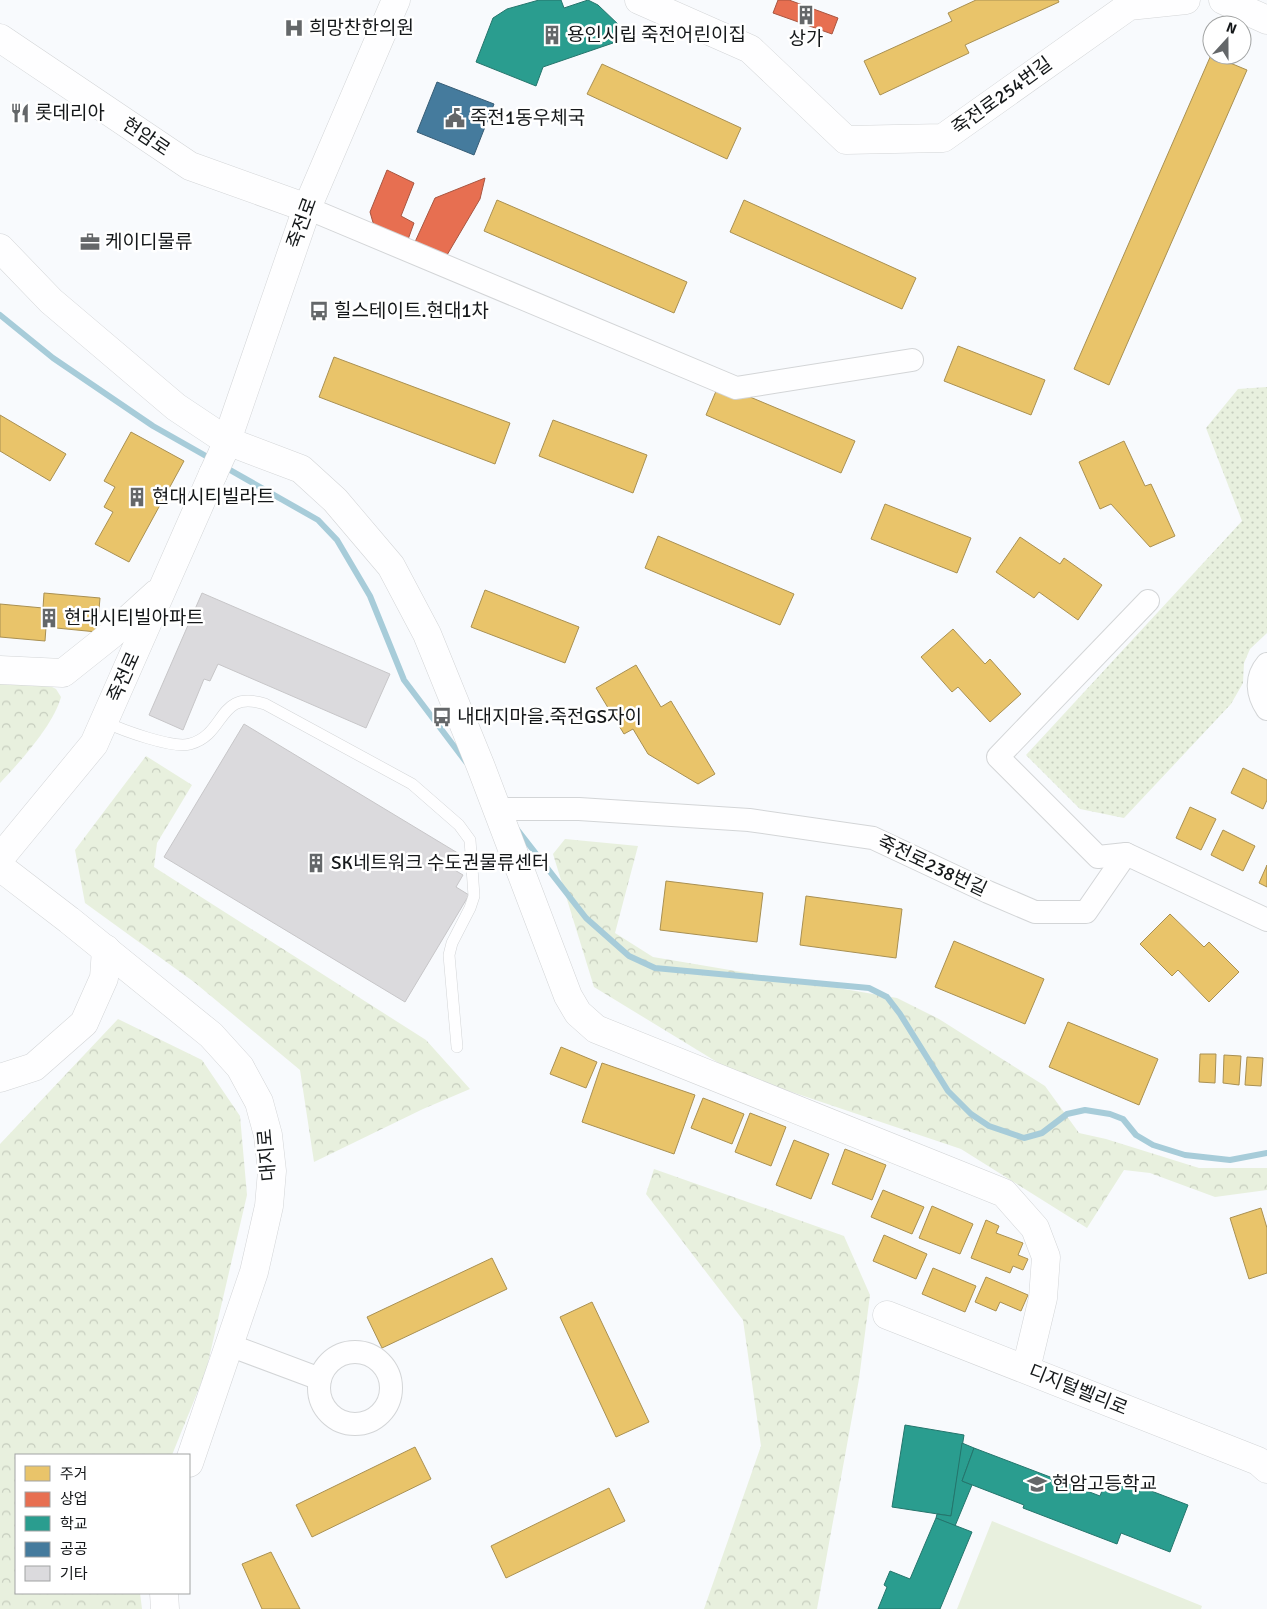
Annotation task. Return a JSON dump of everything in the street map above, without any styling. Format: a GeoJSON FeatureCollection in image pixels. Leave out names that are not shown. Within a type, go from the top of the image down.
{"type":"FeatureCollection","features":[{"type":"Feature","properties":{"kind":"street","name":"죽전로"},"geometry":{"type":"LineString","coordinates":[[0,858],[94,744],[105,722],[221,456],[307,208],[396,0]]}},
{"type":"Feature","properties":{"kind":"street","name":"죽전로254번길"},"geometry":{"type":"LineString","coordinates":[[639,0],[750,49],[846,140],[943,138],[1128,6],[1186,0]]}},
{"type":"Feature","properties":{"kind":"street"},"geometry":{"type":"LineString","coordinates":[[1223,0],[1267,20]]}},
{"type":"Feature","properties":{"kind":"street","name":"현암로"},"geometry":{"type":"LineString","coordinates":[[0,38],[190,166],[307,208]]}},
{"type":"Feature","properties":{"kind":"street"},"geometry":{"type":"LineString","coordinates":[[307,208],[736,388],[912,360]]}},
{"type":"Feature","properties":{"kind":"street"},"geometry":{"type":"LineString","coordinates":[[2,255],[51,301],[176,407],[221,456],[301,469],[335,500],[391,566],[427,634],[481,767],[505,809],[568,996],[578,1013],[596,1029],[1004,1193],[1035,1228],[1046,1257],[1043,1298],[1026,1369]]}},
{"type":"Feature","properties":{"kind":"street"},"geometry":{"type":"LineString","coordinates":[[0,670],[63,673],[112,634],[165,586]]}},
{"type":"Feature","properties":{"kind":"street"},"geometry":{"type":"LineString","coordinates":[[1148,602],[998,757],[1098,857],[1126,854],[1267,920]]}},
{"type":"Feature","properties":{"kind":"street"},"geometry":{"type":"LineString","coordinates":[[1267,664],[1263,668],[1259,679],[1259,690],[1262,701],[1267,709]]}},
{"type":"Feature","properties":{"kind":"street","name":"죽전로238번길"},"geometry":{"type":"LineString","coordinates":[[505,809],[580,809],[750,820],[873,838],[988,892],[1036,912],[1086,912],[1126,854]]}},
{"type":"Feature","properties":{"kind":"street","name":"대지로"},"geometry":{"type":"LineString","coordinates":[[0,867],[106,949],[211,1035],[240,1067],[259,1102],[268,1135],[272,1171],[269,1206],[254,1272],[190,1459]]}},
{"type":"Feature","properties":{"kind":"street"},"geometry":{"type":"LineString","coordinates":[[0,1078],[34,1067],[84,1023],[104,978],[106,949]]}},
{"type":"Feature","properties":{"kind":"street","name":"디지털벨리로"},"geometry":{"type":"LineString","coordinates":[[887,1315],[1026,1369],[1265,1467]]}},
{"type":"Feature","properties":{"kind":"street"},"geometry":{"type":"LineString","coordinates":[[229,1345],[320,1379]]}},
{"type":"Feature","properties":{"kind":"street"},"geometry":{"type":"LineString","coordinates":[[367,1345],[374,1357],[388,1373],[391,1383],[391,1394],[381,1413],[372,1420],[349,1423],[338,1419],[328,1412],[322,1402],[319,1390],[320,1379],[325,1368],[333,1359],[367,1345]]}},
{"type":"Feature","properties":{"kind":"street"},"geometry":{"type":"LineString","coordinates":[[164,1594],[165,1609]]}},
{"type":"Feature","properties":{"kind":"lane"},"geometry":{"type":"LineString","coordinates":[[105,722],[176,745],[189,745],[211,732],[232,704],[254,700],[265,704],[412,784],[459,826],[470,840],[474,896],[452,943],[449,955],[457,1047]]}},
{"type":"Feature","properties":{"kind":"green space"},"geometry":{"type":"Polygon","coordinates":[[[1267,387],[1267,633],[1250,649],[1244,663],[1243,683],[1231,704],[1124,818],[1080,809],[1026,755],[1242,521],[1206,428],[1238,389],[1267,387]]]}},
{"type":"Feature","properties":{"kind":"green space"},"geometry":{"type":"Polygon","coordinates":[[[0,684],[50,686],[56,689],[61,697],[44,731],[0,783],[0,684]]]}},
{"type":"Feature","properties":{"kind":"green space"},"geometry":{"type":"Polygon","coordinates":[[[146,756],[192,785],[157,843],[154,867],[426,1040],[470,1089],[423,1109],[314,1162],[300,1070],[194,982],[85,903],[75,850],[146,756]]]}},
{"type":"Feature","properties":{"kind":"green space"},"geometry":{"type":"Polygon","coordinates":[[[565,839],[638,846],[615,933],[653,957],[897,998],[939,1019],[1045,1086],[1079,1133],[1106,1139],[1199,1168],[1267,1168],[1267,1190],[1215,1197],[1150,1173],[1124,1170],[1087,1228],[961,1149],[735,1073],[594,987],[553,854],[565,839]]]}},
{"type":"Feature","properties":{"kind":"green space"},"geometry":{"type":"Polygon","coordinates":[[[118,1019],[202,1060],[240,1116],[247,1195],[206,1371],[172,1454],[15,1454],[15,1594],[140,1594],[142,1609],[0,1609],[0,1144],[118,1019]]]}},
{"type":"Feature","properties":{"kind":"green space"},"geometry":{"type":"Polygon","coordinates":[[[654,1169],[844,1236],[870,1295],[859,1379],[817,1609],[704,1609],[761,1446],[743,1320],[646,1194],[654,1169]]]}},
{"type":"Feature","properties":{"kind":"green space"},"geometry":{"type":"Polygon","coordinates":[[[992,1521],[1202,1606],[1201,1609],[957,1609],[992,1521]]]}},
{"type":"Feature","properties":{"kind":"building: 주거"},"geometry":{"type":"Polygon","coordinates":[[[976,0],[1058,0],[1059,2],[965,45],[969,53],[880,95],[864,61],[952,21],[948,13],[976,0]]]}},
{"type":"Feature","properties":{"kind":"building: 주거"},"geometry":{"type":"Polygon","coordinates":[[[602,64],[741,128],[727,159],[587,94],[602,64]]]}},
{"type":"Feature","properties":{"kind":"building: 주거"},"geometry":{"type":"Polygon","coordinates":[[[1207,65],[1235,65],[1247,70],[1109,385],[1074,369],[1207,65]]]}},
{"type":"Feature","properties":{"kind":"building: 주거"},"geometry":{"type":"Polygon","coordinates":[[[497,200],[687,282],[674,313],[484,231],[497,200]]]}},
{"type":"Feature","properties":{"kind":"building: 주거"},"geometry":{"type":"Polygon","coordinates":[[[744,200],[916,278],[902,309],[730,232],[744,200]]]}},
{"type":"Feature","properties":{"kind":"building: 주거"},"geometry":{"type":"Polygon","coordinates":[[[958,346],[1045,380],[1031,415],[944,381],[958,346]]]}},
{"type":"Feature","properties":{"kind":"building: 주거"},"geometry":{"type":"Polygon","coordinates":[[[334,357],[510,423],[495,464],[319,397],[334,357]]]}},
{"type":"Feature","properties":{"kind":"building: 주거"},"geometry":{"type":"Polygon","coordinates":[[[719,384],[855,441],[841,473],[706,415],[719,384]]]}},
{"type":"Feature","properties":{"kind":"building: 주거"},"geometry":{"type":"Polygon","coordinates":[[[0,415],[66,454],[50,481],[0,451],[0,415]]]}},
{"type":"Feature","properties":{"kind":"building: 주거"},"geometry":{"type":"Polygon","coordinates":[[[553,420],[647,455],[633,493],[539,456],[553,420]]]}},
{"type":"Feature","properties":{"kind":"building: 주거","name":"현대시티빌라트"},"geometry":{"type":"Polygon","coordinates":[[[131,432],[184,461],[129,562],[95,544],[113,512],[104,507],[115,487],[104,481],[131,432]]]}},
{"type":"Feature","properties":{"kind":"building: 주거"},"geometry":{"type":"Polygon","coordinates":[[[1124,441],[1145,486],[1151,484],[1175,536],[1150,547],[1111,504],[1100,509],[1079,462],[1124,441]]]}},
{"type":"Feature","properties":{"kind":"building: 주거"},"geometry":{"type":"Polygon","coordinates":[[[885,504],[971,538],[957,573],[871,539],[885,504]]]}},
{"type":"Feature","properties":{"kind":"building: 주거"},"geometry":{"type":"Polygon","coordinates":[[[658,536],[794,594],[780,625],[645,568],[658,536]]]}},
{"type":"Feature","properties":{"kind":"building: 주거"},"geometry":{"type":"Polygon","coordinates":[[[1020,537],[1060,564],[1064,558],[1102,585],[1078,620],[1039,592],[1034,598],[996,572],[1020,537]]]}},
{"type":"Feature","properties":{"kind":"building: 주거"},"geometry":{"type":"Polygon","coordinates":[[[485,590],[579,627],[565,663],[471,627],[485,590]]]}},
{"type":"Feature","properties":{"kind":"building: 주거","name":"현대시티빌아파트"},"geometry":{"type":"Polygon","coordinates":[[[44,593],[100,598],[97,632],[46,627],[45,641],[0,637],[0,604],[43,608],[44,593]]]}},
{"type":"Feature","properties":{"kind":"building: 주거"},"geometry":{"type":"Polygon","coordinates":[[[953,629],[985,664],[990,659],[1021,694],[990,722],[958,687],[952,692],[921,657],[953,629]]]}},
{"type":"Feature","properties":{"kind":"building: 주거"},"geometry":{"type":"Polygon","coordinates":[[[636,665],[661,707],[671,701],[715,774],[698,784],[648,754],[633,729],[624,734],[596,688],[636,665]]]}},
{"type":"Feature","properties":{"kind":"building: 주거"},"geometry":{"type":"Polygon","coordinates":[[[1243,768],[1267,780],[1267,800],[1263,809],[1231,793],[1243,768]]]}},
{"type":"Feature","properties":{"kind":"building: 주거"},"geometry":{"type":"Polygon","coordinates":[[[1190,807],[1216,819],[1201,850],[1176,838],[1190,807]]]}},
{"type":"Feature","properties":{"kind":"building: 주거"},"geometry":{"type":"Polygon","coordinates":[[[1223,830],[1255,846],[1243,871],[1211,855],[1223,830]]]}},
{"type":"Feature","properties":{"kind":"building: 주거"},"geometry":{"type":"Polygon","coordinates":[[[1267,865],[1267,887],[1259,883],[1267,865]]]}},
{"type":"Feature","properties":{"kind":"building: 주거"},"geometry":{"type":"Polygon","coordinates":[[[666,881],[763,893],[757,942],[660,930],[666,881]]]}},
{"type":"Feature","properties":{"kind":"building: 주거"},"geometry":{"type":"Polygon","coordinates":[[[806,896],[902,909],[896,958],[800,945],[806,896]]]}},
{"type":"Feature","properties":{"kind":"building: 주거"},"geometry":{"type":"Polygon","coordinates":[[[1170,914],[1204,947],[1209,942],[1239,972],[1209,1002],[1178,970],[1172,976],[1140,944],[1170,914]]]}},
{"type":"Feature","properties":{"kind":"building: 주거"},"geometry":{"type":"Polygon","coordinates":[[[954,941],[1044,979],[1025,1024],[935,987],[954,941]]]}},
{"type":"Feature","properties":{"kind":"building: 주거"},"geometry":{"type":"Polygon","coordinates":[[[1068,1022],[1158,1059],[1139,1105],[1049,1067],[1068,1022]]]}},
{"type":"Feature","properties":{"kind":"building: 주거"},"geometry":{"type":"Polygon","coordinates":[[[561,1047],[597,1062],[586,1088],[550,1074],[561,1047]]]}},
{"type":"Feature","properties":{"kind":"building: 주거"},"geometry":{"type":"Polygon","coordinates":[[[1200,1054],[1216,1054],[1215,1083],[1199,1082],[1200,1054]]]}},
{"type":"Feature","properties":{"kind":"building: 주거"},"geometry":{"type":"Polygon","coordinates":[[[1224,1055],[1241,1056],[1239,1085],[1223,1083],[1224,1055]]]}},
{"type":"Feature","properties":{"kind":"building: 주거"},"geometry":{"type":"Polygon","coordinates":[[[1247,1057],[1263,1058],[1261,1086],[1245,1085],[1247,1057]]]}},
{"type":"Feature","properties":{"kind":"building: 주거"},"geometry":{"type":"Polygon","coordinates":[[[602,1063],[695,1095],[674,1154],[582,1122],[602,1063]]]}},
{"type":"Feature","properties":{"kind":"building: 주거"},"geometry":{"type":"Polygon","coordinates":[[[703,1098],[744,1114],[732,1144],[691,1128],[703,1098]]]}},
{"type":"Feature","properties":{"kind":"building: 주거"},"geometry":{"type":"Polygon","coordinates":[[[750,1113],[786,1127],[771,1166],[735,1152],[750,1113]]]}},
{"type":"Feature","properties":{"kind":"building: 주거"},"geometry":{"type":"Polygon","coordinates":[[[794,1140],[829,1154],[811,1199],[776,1185],[794,1140]]]}},
{"type":"Feature","properties":{"kind":"building: 주거"},"geometry":{"type":"Polygon","coordinates":[[[845,1149],[886,1165],[872,1200],[832,1184],[845,1149]]]}},
{"type":"Feature","properties":{"kind":"building: 주거"},"geometry":{"type":"Polygon","coordinates":[[[883,1190],[924,1207],[912,1234],[871,1217],[883,1190]]]}},
{"type":"Feature","properties":{"kind":"building: 주거"},"geometry":{"type":"Polygon","coordinates":[[[932,1206],[973,1224],[960,1254],[919,1238],[932,1206]]]}},
{"type":"Feature","properties":{"kind":"building: 주거"},"geometry":{"type":"Polygon","coordinates":[[[1261,1208],[1267,1228],[1267,1273],[1249,1279],[1230,1218],[1261,1208]]]}},
{"type":"Feature","properties":{"kind":"building: 주거"},"geometry":{"type":"Polygon","coordinates":[[[986,1220],[999,1226],[996,1233],[1023,1243],[1018,1255],[1028,1259],[1023,1270],[1013,1266],[1010,1273],[971,1258],[986,1220]]]}},
{"type":"Feature","properties":{"kind":"building: 주거"},"geometry":{"type":"Polygon","coordinates":[[[884,1235],[927,1254],[916,1279],[873,1261],[884,1235]]]}},
{"type":"Feature","properties":{"kind":"building: 주거"},"geometry":{"type":"Polygon","coordinates":[[[492,1258],[507,1289],[382,1348],[367,1317],[492,1258]]]}},
{"type":"Feature","properties":{"kind":"building: 주거"},"geometry":{"type":"Polygon","coordinates":[[[933,1268],[976,1286],[965,1312],[922,1294],[933,1268]]]}},
{"type":"Feature","properties":{"kind":"building: 주거"},"geometry":{"type":"Polygon","coordinates":[[[986,1277],[1028,1295],[1021,1311],[1000,1302],[996,1311],[975,1302],[986,1277]]]}},
{"type":"Feature","properties":{"kind":"building: 주거"},"geometry":{"type":"Polygon","coordinates":[[[592,1302],[649,1422],[616,1437],[560,1317],[592,1302]]]}},
{"type":"Feature","properties":{"kind":"building: 주거"},"geometry":{"type":"Polygon","coordinates":[[[415,1447],[431,1479],[312,1537],[296,1505],[415,1447]]]}},
{"type":"Feature","properties":{"kind":"building: 주거"},"geometry":{"type":"Polygon","coordinates":[[[609,1488],[625,1521],[506,1578],[491,1546],[609,1488]]]}},
{"type":"Feature","properties":{"kind":"building: 주거"},"geometry":{"type":"Polygon","coordinates":[[[271,1552],[300,1609],[262,1609],[242,1564],[271,1552]]]}},
{"type":"Feature","properties":{"kind":"building: 상업","name":"상가"},"geometry":{"type":"Polygon","coordinates":[[[778,0],[789,0],[838,18],[832,34],[773,13],[778,0]]]}},
{"type":"Feature","properties":{"kind":"building: 상업"},"geometry":{"type":"Polygon","coordinates":[[[387,170],[414,183],[401,216],[414,223],[406,245],[376,233],[370,212],[387,170]]]}},
{"type":"Feature","properties":{"kind":"building: 상업"},"geometry":{"type":"Polygon","coordinates":[[[485,178],[480,199],[447,255],[415,242],[435,198],[485,178]]]}},
{"type":"Feature","properties":{"kind":"building: 학교","name":"용인시립 죽전어린이집"},"geometry":{"type":"Polygon","coordinates":[[[539,0],[561,0],[564,8],[588,0],[598,5],[621,27],[613,43],[543,67],[536,86],[476,62],[493,18],[507,9],[539,0]]]}},
{"type":"Feature","properties":{"kind":"building: 학교"},"geometry":{"type":"Polygon","coordinates":[[[905,1425],[964,1435],[951,1516],[892,1507],[905,1425]]]}},
{"type":"Feature","properties":{"kind":"building: 학교"},"geometry":{"type":"Polygon","coordinates":[[[962,1443],[974,1448],[962,1481],[972,1485],[955,1526],[936,1518],[937,1514],[951,1516],[962,1443]]]}},
{"type":"Feature","properties":{"kind":"building: 학교"},"geometry":{"type":"Polygon","coordinates":[[[974,1448],[1100,1496],[1107,1478],[1123,1485],[1125,1481],[1188,1505],[1170,1552],[1121,1533],[1117,1544],[1023,1508],[1024,1505],[962,1481],[974,1448]]]}},
{"type":"Feature","properties":{"kind":"building: 학교"},"geometry":{"type":"Polygon","coordinates":[[[936,1518],[972,1532],[940,1609],[878,1609],[887,1587],[884,1585],[890,1571],[910,1579],[936,1518]]]}},
{"type":"Feature","properties":{"kind":"building: 공공","name":"죽전1동우체국"},"geometry":{"type":"Polygon","coordinates":[[[437,82],[494,104],[474,155],[417,132],[437,82]]]}},
{"type":"Feature","properties":{"kind":"building: 기타"},"geometry":{"type":"Polygon","coordinates":[[[202,593],[390,674],[366,728],[218,664],[210,681],[204,679],[183,730],[149,715],[202,593]]]}},
{"type":"Feature","properties":{"kind":"building: 기타","name":"SK네트워크 수도권물류센터"},"geometry":{"type":"Polygon","coordinates":[[[244,724],[461,855],[453,869],[463,875],[456,887],[469,895],[405,1002],[164,857],[244,724]]]}},
{"type":"Feature","properties":{"kind":"waterway"},"geometry":{"type":"LineString","coordinates":[[0,315],[53,358],[153,426],[213,460]]}},
{"type":"Feature","properties":{"kind":"waterway"},"geometry":{"type":"LineString","coordinates":[[223,466],[318,520],[337,540],[370,596],[404,680],[466,762]]}},
{"type":"Feature","properties":{"kind":"waterway"},"geometry":{"type":"LineString","coordinates":[[516,828],[586,918],[629,956],[655,968],[869,988],[887,997],[900,1014],[948,1091],[971,1114],[989,1126],[1024,1138],[1042,1133],[1067,1114],[1085,1110],[1110,1114],[1123,1119],[1136,1135],[1153,1145],[1185,1155],[1230,1160],[1267,1153]]}},
{"type":"Feature","properties":{"kind":"place","name":"상가"},"geometry":{"type":"Point","coordinates":[806,15]}},
{"type":"Feature","properties":{"kind":"place","name":"희망찬한의원"},"geometry":{"type":"Point","coordinates":[294,28]}},
{"type":"Feature","properties":{"kind":"place","name":"용인시립 죽전어린이집"},"geometry":{"type":"Point","coordinates":[552,35]}},
{"type":"Feature","properties":{"kind":"place","name":"롯데리아"},"geometry":{"type":"Point","coordinates":[20,113]}},
{"type":"Feature","properties":{"kind":"place","name":"죽전1동우체국"},"geometry":{"type":"Point","coordinates":[455,118]}},
{"type":"Feature","properties":{"kind":"place","name":"케이디물류"},"geometry":{"type":"Point","coordinates":[90,242]}},
{"type":"Feature","properties":{"kind":"place","name":"힐스테이트.현대1차"},"geometry":{"type":"Point","coordinates":[319,311]}},
{"type":"Feature","properties":{"kind":"place","name":"현대시티빌라트"},"geometry":{"type":"Point","coordinates":[137,497]}},
{"type":"Feature","properties":{"kind":"place","name":"현대시티빌아파트"},"geometry":{"type":"Point","coordinates":[49,618]}},
{"type":"Feature","properties":{"kind":"place","name":"내대지마을.죽전GS자이"},"geometry":{"type":"Point","coordinates":[442,717]}},
{"type":"Feature","properties":{"kind":"place","name":"SK네트워크 수도권물류센터"},"geometry":{"type":"Point","coordinates":[316,863]}},
{"type":"Feature","properties":{"kind":"place","name":"현암고등학교"},"geometry":{"type":"Point","coordinates":[1037,1484]}}]}
